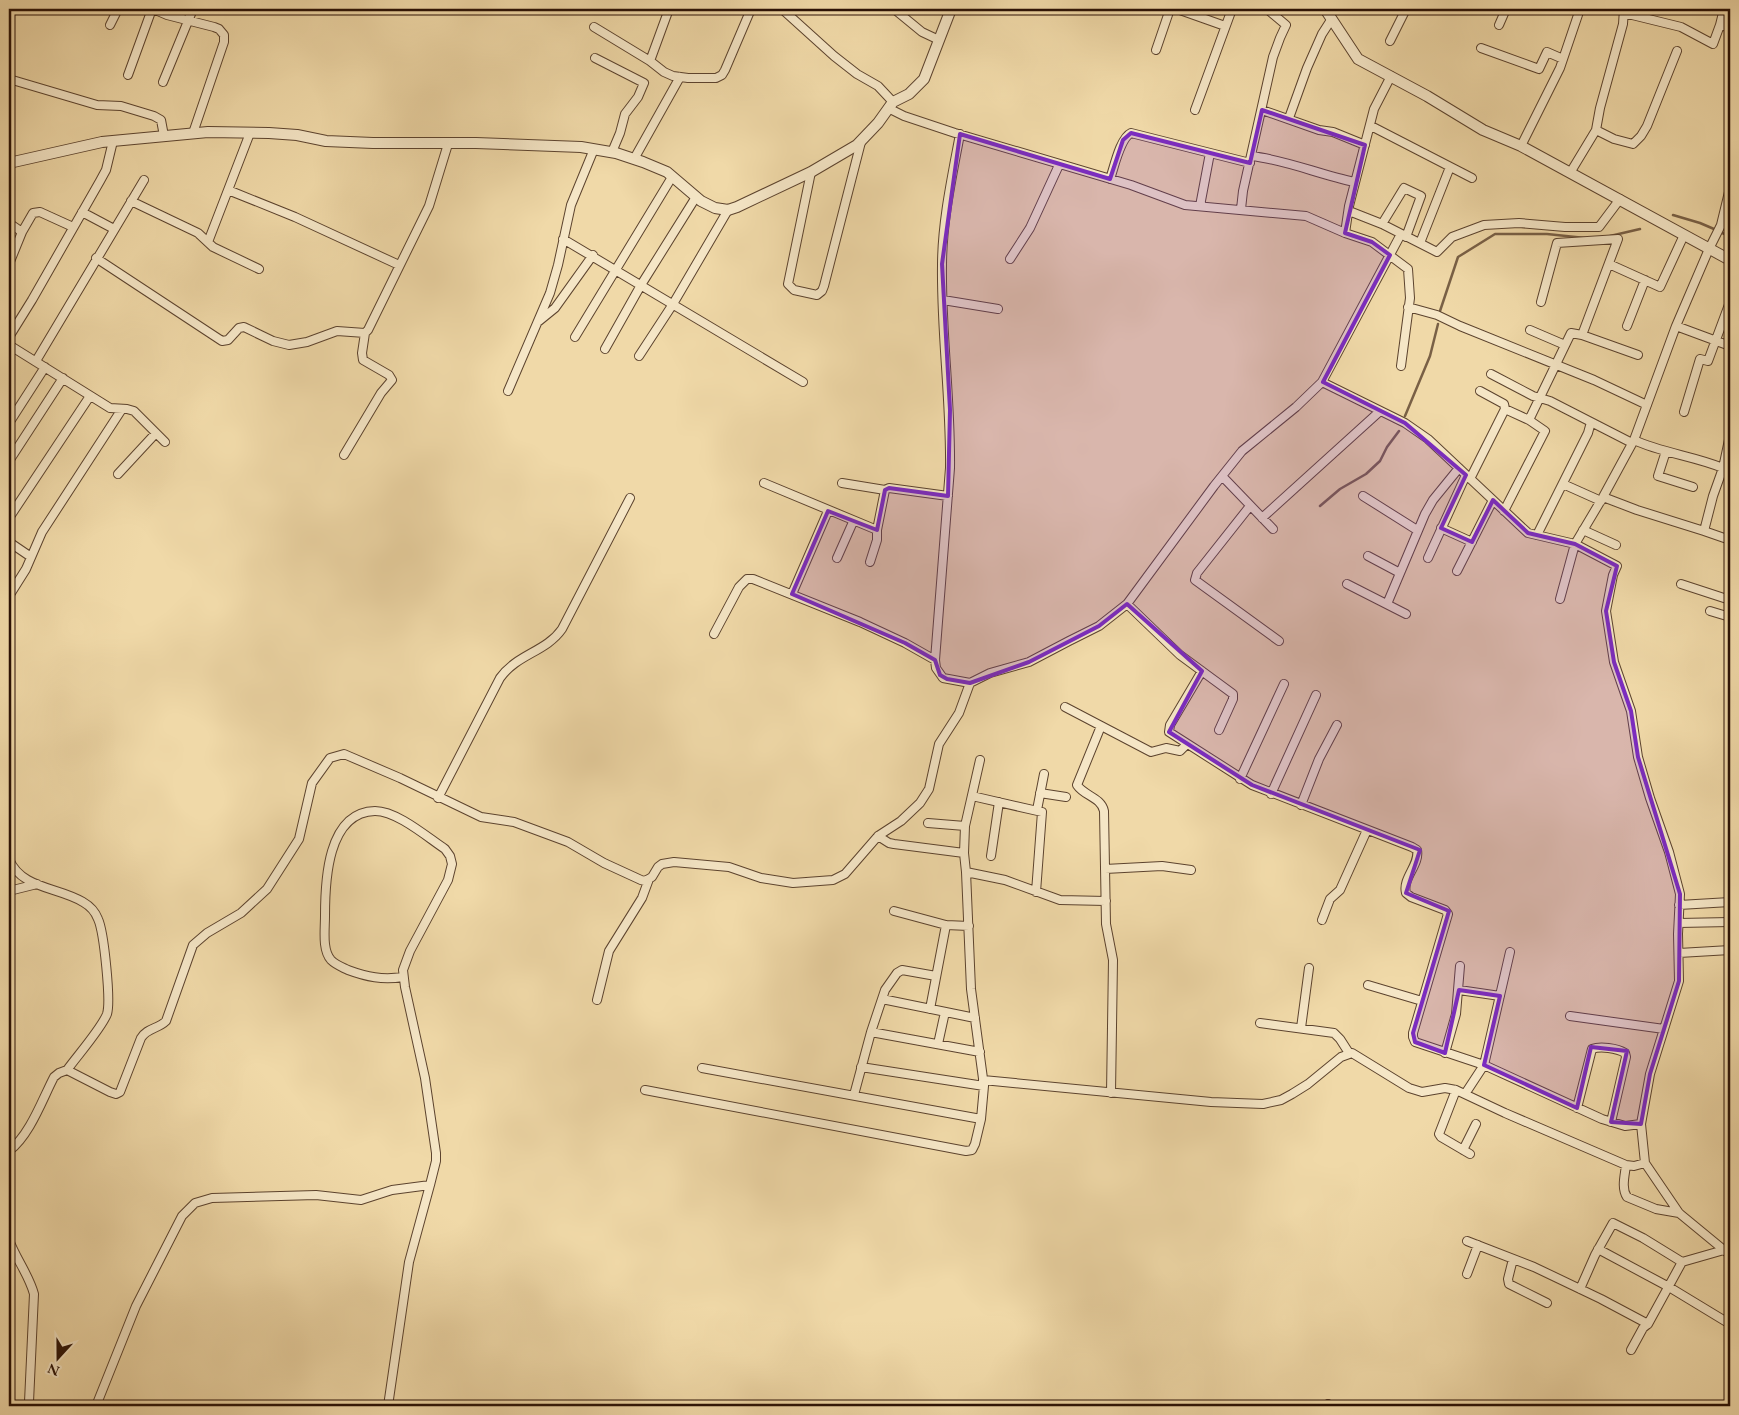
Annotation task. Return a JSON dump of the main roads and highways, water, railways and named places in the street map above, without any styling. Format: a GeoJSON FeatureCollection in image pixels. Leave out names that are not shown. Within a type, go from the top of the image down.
{"type":"FeatureCollection","features":[{"type":"Feature","properties":{"kind":"waterway"},"geometry":{"type":"LineString","coordinates":[[1673,215],[1714,229]]}},
{"type":"Feature","properties":{"kind":"waterway"},"geometry":{"type":"LineString","coordinates":[[1610,236],[1640,229]]}},
{"type":"Feature","properties":{"kind":"waterway"},"geometry":{"type":"LineString","coordinates":[[1722,233],[1730,236]]}},
{"type":"Feature","properties":{"kind":"waterway"},"geometry":{"type":"LineString","coordinates":[[1440,311],[1458,257],[1495,234],[1547,234],[1585,238]]}},
{"type":"Feature","properties":{"kind":"waterway"},"geometry":{"type":"LineString","coordinates":[[1405,416],[1430,356],[1438,324]]}},
{"type":"Feature","properties":{"kind":"waterway"},"geometry":{"type":"LineString","coordinates":[[1320,506],[1340,489],[1366,474],[1380,461],[1387,447],[1399,431]]}}]}
